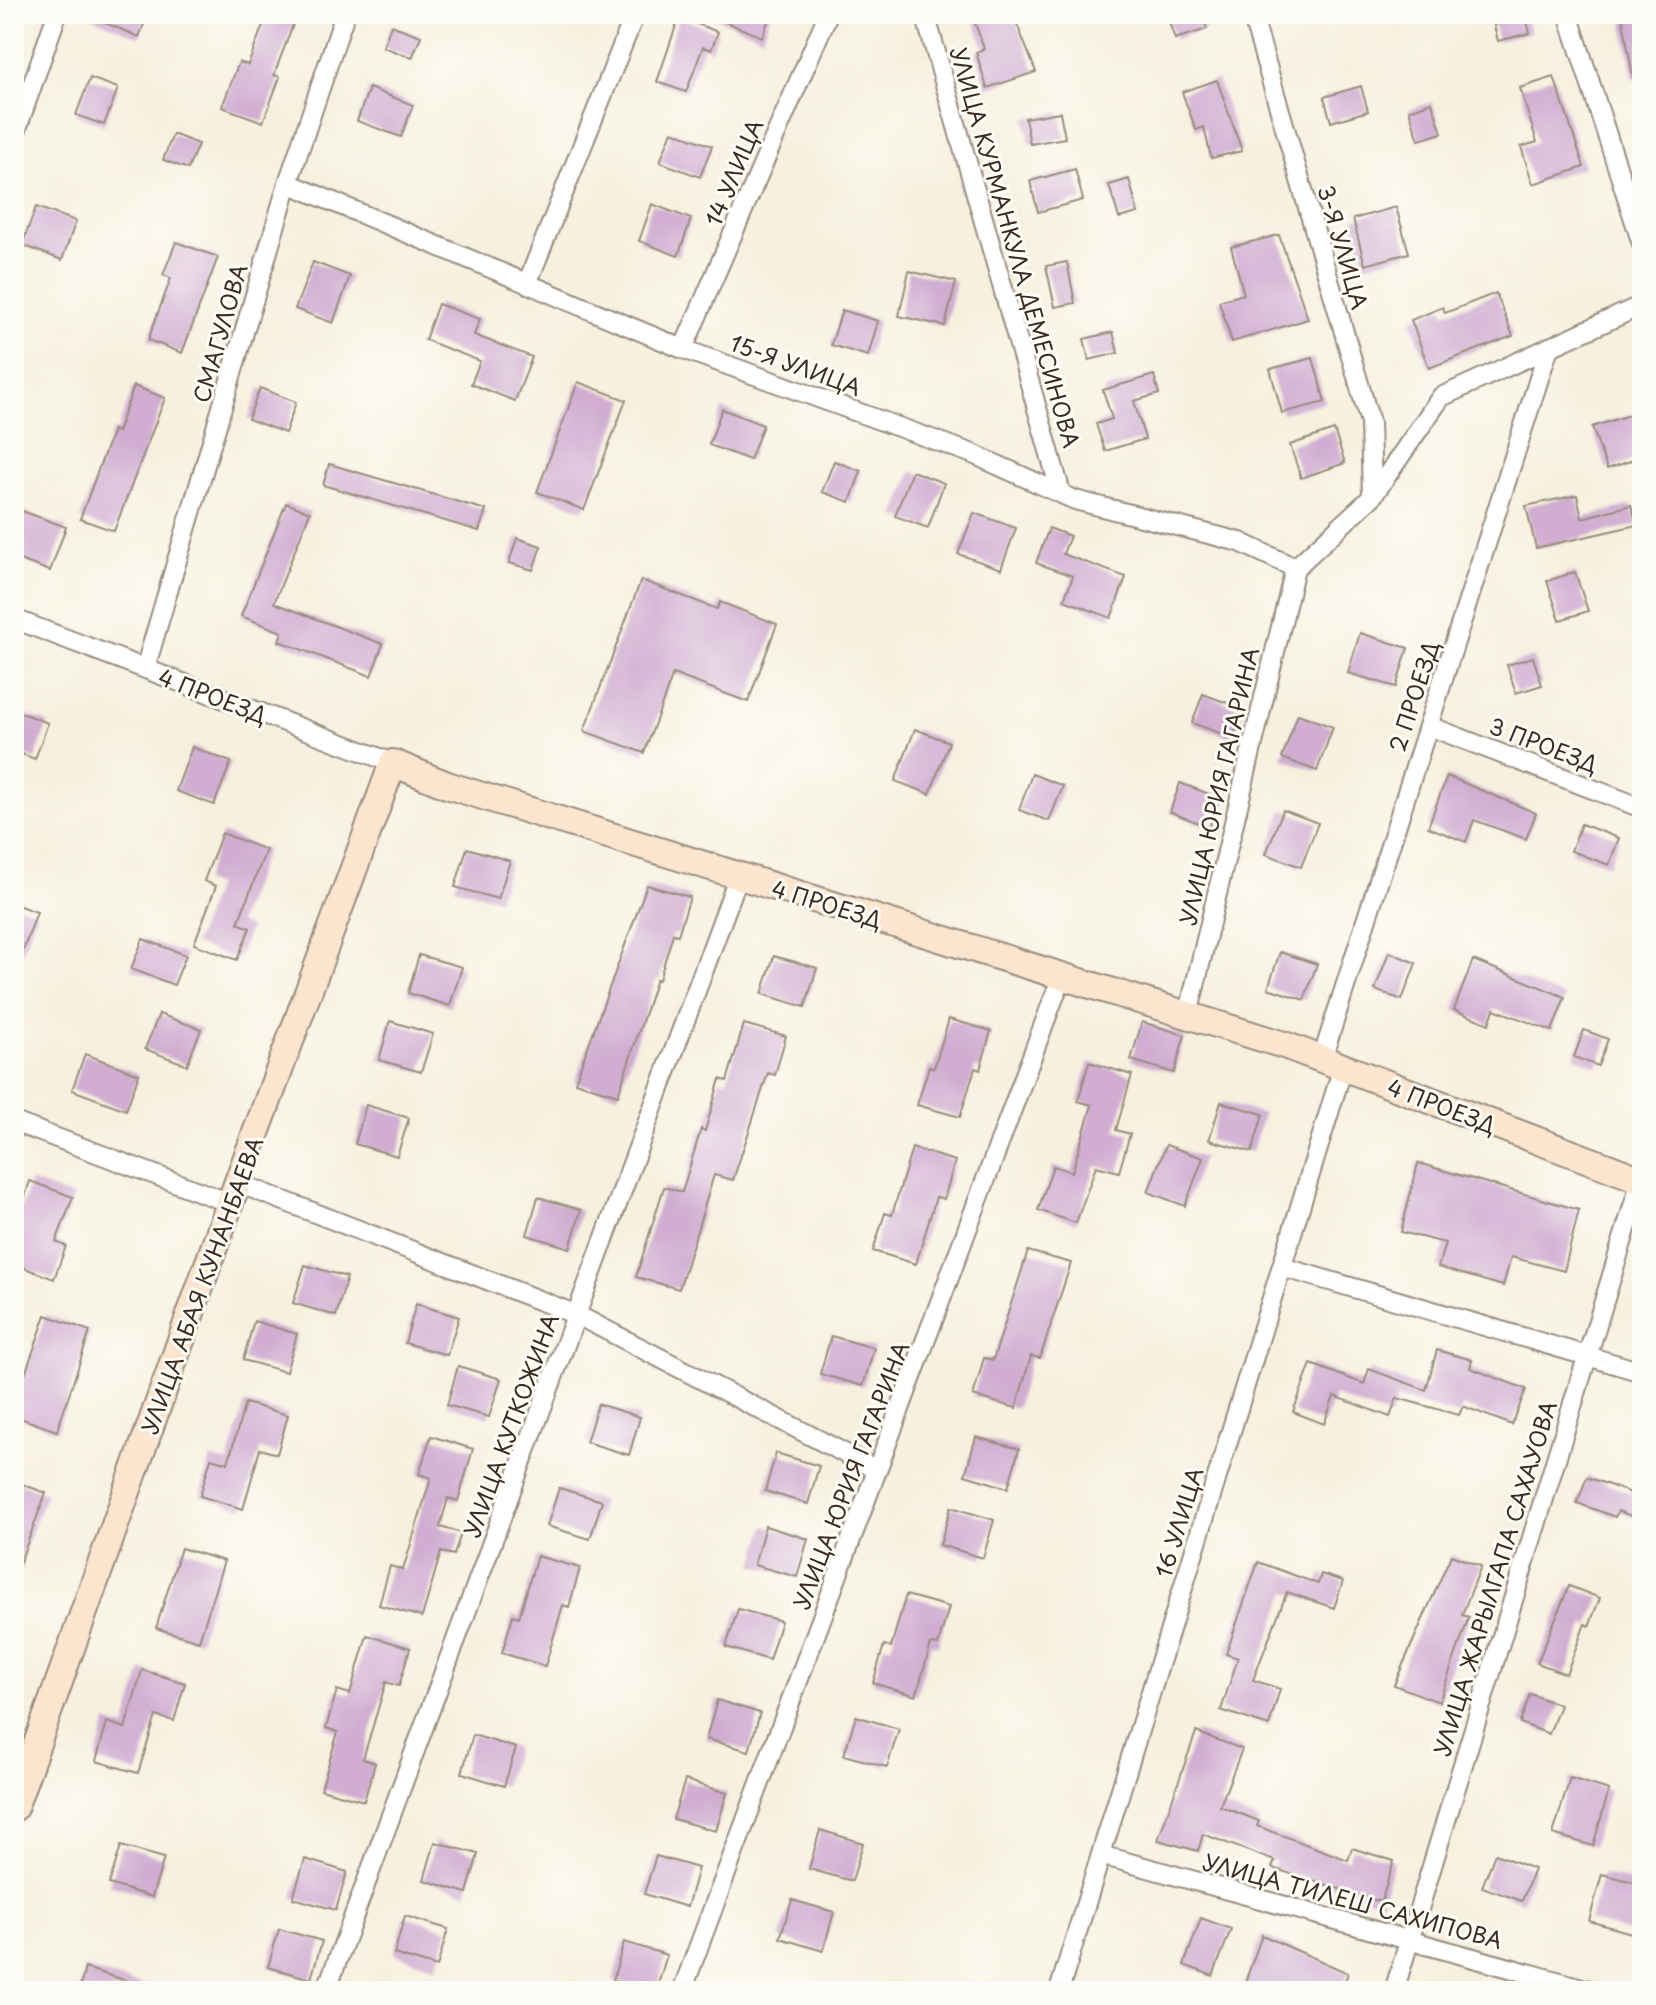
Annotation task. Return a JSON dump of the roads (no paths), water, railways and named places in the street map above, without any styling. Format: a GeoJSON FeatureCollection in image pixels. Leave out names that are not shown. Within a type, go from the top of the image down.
{"type":"FeatureCollection","features":[{"type":"Feature","properties":{"kind":"street"},"geometry":{"type":"LineString","coordinates":[[14,137],[57,14]]}},
{"type":"Feature","properties":{"kind":"street","name":"СМАГУЛОВА"},"geometry":{"type":"LineString","coordinates":[[145,669],[288,183],[345,14]]}},
{"type":"Feature","properties":{"kind":"street"},"geometry":{"type":"LineString","coordinates":[[527,284],[635,14]]}},
{"type":"Feature","properties":{"kind":"street","name":"14 УЛИЦА"},"geometry":{"type":"LineString","coordinates":[[683,349],[828,14]]}},
{"type":"Feature","properties":{"kind":"street","name":"УЛИЦА КУРМАНКУЛА ДЕМЕСИНОВА"},"geometry":{"type":"LineString","coordinates":[[925,14],[1061,493]]}},
{"type":"Feature","properties":{"kind":"street","name":"3-Я УЛИЦА"},"geometry":{"type":"LineString","coordinates":[[1252,14],[1370,422],[1372,497]]}},
{"type":"Feature","properties":{"kind":"street"},"geometry":{"type":"LineString","coordinates":[[1568,14],[1642,244]]}},
{"type":"Feature","properties":{"kind":"street","name":"15-Я УЛИЦА"},"geometry":{"type":"LineString","coordinates":[[288,183],[683,349],[973,454],[1061,493],[1240,542],[1295,568]]}},
{"type":"Feature","properties":{"kind":"street"},"geometry":{"type":"LineString","coordinates":[[1295,568],[1372,497],[1441,397],[1642,305]]}},
{"type":"Feature","properties":{"kind":"street","name":"2 ПРОЕЗД"},"geometry":{"type":"LineString","coordinates":[[1333,1063],[1429,726],[1549,347]]}},
{"type":"Feature","properties":{"kind":"street","name":"УЛИЦА ЮРИЯ ГАГАРИНА"},"geometry":{"type":"LineString","coordinates":[[1188,1015],[1295,568]]}},
{"type":"Feature","properties":{"kind":"street","name":"4 ПРОЕЗД"},"geometry":{"type":"LineString","coordinates":[[14,619],[447,785],[1188,1015],[1333,1063],[1641,1180]]}},
{"type":"Feature","properties":{"kind":"street","name":"3 ПРОЕЗД"},"geometry":{"type":"LineString","coordinates":[[1429,726],[1642,808]]}},
{"type":"Feature","properties":{"kind":"street","name":"УЛИЦА АБАЯ КУНАНБАЕВА"},"geometry":{"type":"LineString","coordinates":[[14,1808],[234,1193],[393,763]]}},
{"type":"Feature","properties":{"kind":"street","name":"УЛИЦА КУТКОЖИНА"},"geometry":{"type":"LineString","coordinates":[[326,1991],[739,875]]}},
{"type":"Feature","properties":{"kind":"street","name":"УЛИЦА ЮРИЯ ГАГАРИНА"},"geometry":{"type":"LineString","coordinates":[[682,1991],[1062,976]]}},
{"type":"Feature","properties":{"kind":"street","name":"16 УЛИЦА"},"geometry":{"type":"LineString","coordinates":[[1059,1991],[1282,1267],[1333,1063]]}},
{"type":"Feature","properties":{"kind":"street"},"geometry":{"type":"LineString","coordinates":[[14,1122],[234,1193],[577,1315],[877,1470]]}},
{"type":"Feature","properties":{"kind":"street","name":"УЛИЦА ЖАРЫЛГАПА САХАУОВА"},"geometry":{"type":"LineString","coordinates":[[1394,1991],[1641,1180]]}},
{"type":"Feature","properties":{"kind":"street"},"geometry":{"type":"LineString","coordinates":[[1282,1267],[1642,1372]]}},
{"type":"Feature","properties":{"kind":"street","name":"УЛИЦА ТИЛЕШ САХИПОВА"},"geometry":{"type":"LineString","coordinates":[[1101,1855],[1593,1991]]}}]}
